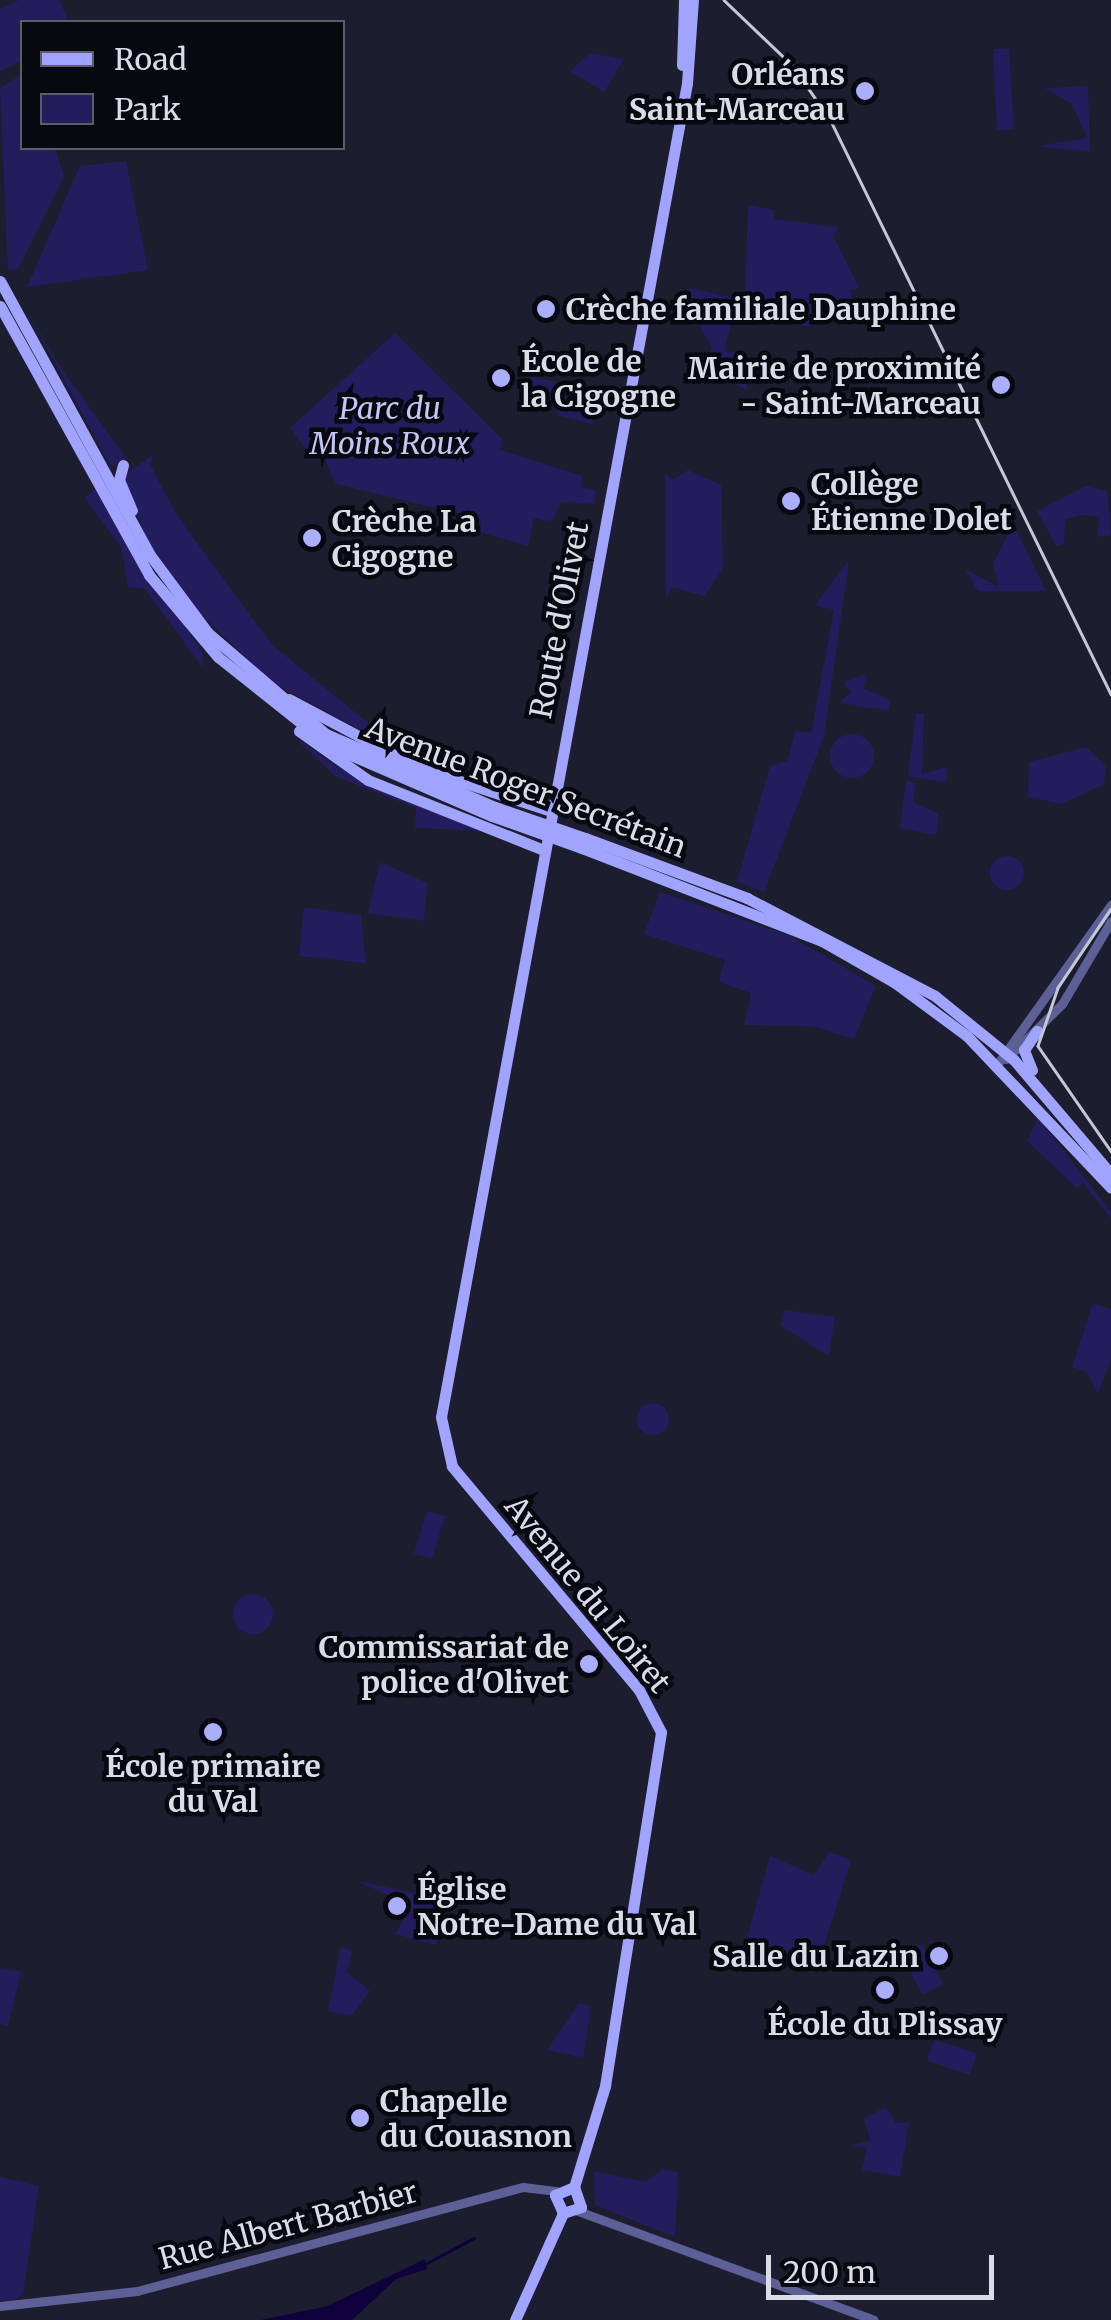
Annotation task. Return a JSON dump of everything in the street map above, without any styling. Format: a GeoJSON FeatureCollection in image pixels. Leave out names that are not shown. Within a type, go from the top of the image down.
{"type":"FeatureCollection","features":[{"type":"Feature","properties":{"kind":"main road","name":"Route d'Olivet"},"geometry":{"type":"LineString","coordinates":[[683,92],[684,0]]}},
{"type":"Feature","properties":{"kind":"main road","name":"Route d'Olivet"},"geometry":{"type":"LineString","coordinates":[[484,1158],[683,92],[693,0]]}},
{"type":"Feature","properties":{"kind":"main road","name":"Avenue Roger Secrétain"},"geometry":{"type":"LineString","coordinates":[[0,282],[150,556],[252,676],[326,734],[493,811]]}},
{"type":"Feature","properties":{"kind":"main road","name":"Avenue Roger Secrétain"},"geometry":{"type":"LineString","coordinates":[[0,306],[164,598],[293,724],[367,768],[583,843],[839,940],[1002,1057],[1111,1188]]}},
{"type":"Feature","properties":{"kind":"main road"},"geometry":{"type":"LineString","coordinates":[[123,465],[118,480],[150,556]]}},
{"type":"Feature","properties":{"kind":"main road"},"geometry":{"type":"LineString","coordinates":[[164,598],[208,665]]}},
{"type":"Feature","properties":{"kind":"main road"},"geometry":{"type":"LineString","coordinates":[[252,676],[417,767],[548,810]]}},
{"type":"Feature","properties":{"kind":"main road"},"geometry":{"type":"LineString","coordinates":[[293,724],[334,762],[497,837],[542,849]]}},
{"type":"Feature","properties":{"kind":"main road","name":"Avenue Roger Secrétain"},"geometry":{"type":"LineString","coordinates":[[583,843],[822,941],[894,982],[1002,1057]]}},
{"type":"Feature","properties":{"kind":"main road"},"geometry":{"type":"LineString","coordinates":[[1037,1031],[1026,1063],[1090,1150]]}},
{"type":"Feature","properties":{"kind":"main road"},"geometry":{"type":"LineString","coordinates":[[1054,1116],[1111,1199]]}},
{"type":"Feature","properties":{"kind":"main road","name":"Avenue Roger Secrétain"},"geometry":{"type":"LineString","coordinates":[[1054,1116],[1111,1174]]}},
{"type":"Feature","properties":{"kind":"main road","name":"Avenue du Loiret"},"geometry":{"type":"LineString","coordinates":[[484,1158],[443,1447],[638,1690],[662,1746],[597,2128],[574,2187]]}},
{"type":"Feature","properties":{"kind":"main road"},"geometry":{"type":"LineString","coordinates":[[515,2320],[563,2214],[557,2192],[574,2187],[578,2210],[563,2214]]}},
{"type":"Feature","properties":{"kind":"street"},"geometry":{"type":"LineString","coordinates":[[1002,1057],[1111,905]]}},
{"type":"Feature","properties":{"kind":"street"},"geometry":{"type":"LineString","coordinates":[[1002,1057],[1037,1031],[1062,1004],[1111,921]]}},
{"type":"Feature","properties":{"kind":"street"},"geometry":{"type":"LineString","coordinates":[[1046,996],[1062,1004]]}},
{"type":"Feature","properties":{"kind":"street","name":"Rue Albert Barbier"},"geometry":{"type":"LineString","coordinates":[[0,2306],[29,2306],[169,2284],[523,2187],[557,2192]]}},
{"type":"Feature","properties":{"kind":"street"},"geometry":{"type":"LineString","coordinates":[[578,2210],[874,2320]]}},
{"type":"Feature","properties":{"kind":"green space"},"geometry":{"type":"Polygon","coordinates":[[[19,0],[59,0],[68,20],[20,20],[20,62],[0,71],[0,9],[19,0]]]}},
{"type":"Feature","properties":{"kind":"green space"},"geometry":{"type":"Polygon","coordinates":[[[993,49],[1009,49],[1014,129],[997,130],[993,49]]]}},
{"type":"Feature","properties":{"kind":"green space"},"geometry":{"type":"Polygon","coordinates":[[[590,53],[624,59],[604,92],[570,71],[590,53]]]}},
{"type":"Feature","properties":{"kind":"green space"},"geometry":{"type":"Polygon","coordinates":[[[20,75],[20,150],[56,150],[64,176],[18,269],[8,270],[0,88],[20,75]]]}},
{"type":"Feature","properties":{"kind":"green space"},"geometry":{"type":"Polygon","coordinates":[[[1088,86],[1090,152],[1037,146],[1087,138],[1072,104],[1045,88],[1088,86]]]}},
{"type":"Feature","properties":{"kind":"green space"},"geometry":{"type":"Polygon","coordinates":[[[126,161],[148,270],[27,287],[80,166],[126,161]]]}},
{"type":"Feature","properties":{"kind":"green space"},"geometry":{"type":"Polygon","coordinates":[[[748,205],[774,210],[774,219],[839,227],[833,235],[859,288],[850,290],[855,318],[809,326],[744,320],[748,205]]]}},
{"type":"Feature","properties":{"kind":"green space"},"geometry":{"type":"Polygon","coordinates":[[[689,288],[738,299],[724,351],[740,353],[748,390],[704,371],[712,348],[690,309],[724,307],[687,299],[689,288]]]}},
{"type":"Feature","properties":{"kind":"green space"},"geometry":{"type":"Polygon","coordinates":[[[25,307],[61,368],[126,458],[111,467],[25,307]]]}},
{"type":"Feature","properties":{"kind":"green space","name":"Parc du Moins Roux"},"geometry":{"type":"Polygon","coordinates":[[[395,333],[502,439],[500,450],[583,476],[581,487],[596,490],[594,504],[561,502],[551,522],[534,518],[528,546],[479,532],[481,519],[336,484],[323,456],[311,456],[290,428],[395,333]]]}},
{"type":"Feature","properties":{"kind":"green space"},"geometry":{"type":"Polygon","coordinates":[[[531,377],[583,387],[581,396],[599,400],[592,424],[557,415],[560,388],[550,404],[526,399],[531,377]]]}},
{"type":"Feature","properties":{"kind":"green space"},"geometry":{"type":"Polygon","coordinates":[[[154,454],[150,464],[176,514],[272,645],[409,756],[271,682],[188,602],[151,549],[122,477],[154,454]]]}},
{"type":"Feature","properties":{"kind":"green space"},"geometry":{"type":"Polygon","coordinates":[[[688,470],[721,485],[723,569],[704,596],[673,588],[666,597],[665,472],[672,480],[688,470]]]}},
{"type":"Feature","properties":{"kind":"green space"},"geometry":{"type":"Polygon","coordinates":[[[1086,486],[1107,491],[1111,535],[1097,537],[1100,517],[1084,515],[1065,519],[1064,544],[1056,546],[1037,511],[1086,486]]]}},
{"type":"Feature","properties":{"kind":"green space"},"geometry":{"type":"Polygon","coordinates":[[[95,488],[204,655],[202,667],[145,589],[128,587],[122,549],[85,498],[95,488]]]}},
{"type":"Feature","properties":{"kind":"green space"},"geometry":{"type":"Polygon","coordinates":[[[1013,524],[1046,591],[978,591],[965,569],[999,587],[993,564],[1013,524]]]}},
{"type":"Feature","properties":{"kind":"green space"},"geometry":{"type":"Polygon","coordinates":[[[849,560],[824,736],[764,892],[737,882],[770,766],[787,761],[796,731],[811,733],[834,610],[815,605],[849,560]]]}},
{"type":"Feature","properties":{"kind":"green space"},"geometry":{"type":"Polygon","coordinates":[[[866,674],[864,689],[890,700],[889,711],[839,703],[851,692],[843,683],[866,674]]]}},
{"type":"Feature","properties":{"kind":"green space"},"geometry":{"type":"Polygon","coordinates":[[[916,713],[924,713],[922,774],[947,767],[946,783],[908,776],[916,713]]]}},
{"type":"Feature","properties":{"kind":"green space"},"geometry":{"type":"Polygon","coordinates":[[[852,734],[867,741],[874,756],[867,771],[852,778],[837,771],[830,756],[837,741],[852,734]]]}},
{"type":"Feature","properties":{"kind":"green space"},"geometry":{"type":"Polygon","coordinates":[[[292,735],[339,768],[485,831],[415,828],[416,808],[335,776],[292,735]]]}},
{"type":"Feature","properties":{"kind":"green space"},"geometry":{"type":"Polygon","coordinates":[[[1086,747],[1106,766],[1104,784],[1062,804],[1028,797],[1029,762],[1086,747]]]}},
{"type":"Feature","properties":{"kind":"green space"},"geometry":{"type":"Polygon","coordinates":[[[906,781],[916,783],[913,802],[939,814],[936,835],[900,828],[906,781]]]}},
{"type":"Feature","properties":{"kind":"green space"},"geometry":{"type":"Polygon","coordinates":[[[1007,856],[1019,861],[1024,873],[1019,885],[1007,890],[995,885],[990,873],[995,861],[1007,856]]]}},
{"type":"Feature","properties":{"kind":"green space"},"geometry":{"type":"Polygon","coordinates":[[[380,862],[427,883],[424,921],[368,913],[380,862]]]}},
{"type":"Feature","properties":{"kind":"green space"},"geometry":{"type":"Polygon","coordinates":[[[660,892],[788,935],[876,986],[854,1039],[813,1026],[744,1025],[751,993],[719,982],[725,960],[644,934],[660,892]]]}},
{"type":"Feature","properties":{"kind":"green space"},"geometry":{"type":"Polygon","coordinates":[[[304,907],[361,915],[366,963],[299,956],[304,907]]]}},
{"type":"Feature","properties":{"kind":"green space"},"geometry":{"type":"Polygon","coordinates":[[[1038,1118],[1111,1212],[1111,1218],[1083,1183],[1077,1188],[1027,1141],[1038,1118]]]}},
{"type":"Feature","properties":{"kind":"green space"},"geometry":{"type":"Polygon","coordinates":[[[1093,1303],[1111,1309],[1111,1358],[1098,1394],[1087,1372],[1072,1367],[1093,1303]]]}},
{"type":"Feature","properties":{"kind":"green space"},"geometry":{"type":"Polygon","coordinates":[[[785,1310],[835,1317],[829,1356],[781,1326],[785,1310]]]}},
{"type":"Feature","properties":{"kind":"green space"},"geometry":{"type":"Polygon","coordinates":[[[653,1403],[665,1407],[669,1419],[665,1431],[653,1435],[641,1431],[637,1419],[641,1407],[653,1403]]]}},
{"type":"Feature","properties":{"kind":"green space"},"geometry":{"type":"Polygon","coordinates":[[[427,1511],[445,1516],[432,1558],[414,1554],[427,1511]]]}},
{"type":"Feature","properties":{"kind":"green space"},"geometry":{"type":"Polygon","coordinates":[[[253,1594],[267,1600],[273,1614],[267,1628],[253,1634],[239,1628],[233,1614],[239,1600],[253,1594]]]}},
{"type":"Feature","properties":{"kind":"green space"},"geometry":{"type":"Polygon","coordinates":[[[830,1852],[851,1860],[819,1962],[746,1942],[770,1856],[814,1875],[830,1852]]]}},
{"type":"Feature","properties":{"kind":"green space"},"geometry":{"type":"Polygon","coordinates":[[[357,1881],[449,1900],[436,1945],[395,1934],[411,1906],[357,1881]]]}},
{"type":"Feature","properties":{"kind":"green space"},"geometry":{"type":"Polygon","coordinates":[[[922,1944],[943,1984],[923,1995],[901,1955],[922,1944]]]}},
{"type":"Feature","properties":{"kind":"green space"},"geometry":{"type":"Polygon","coordinates":[[[341,1947],[352,1950],[347,1972],[370,1991],[351,2016],[328,2011],[341,1947]]]}},
{"type":"Feature","properties":{"kind":"green space"},"geometry":{"type":"Polygon","coordinates":[[[0,1968],[21,1971],[8,2026],[0,2024],[0,1968]]]}},
{"type":"Feature","properties":{"kind":"green space"},"geometry":{"type":"Polygon","coordinates":[[[579,2003],[591,2006],[583,2058],[547,2050],[579,2003]]]}},
{"type":"Feature","properties":{"kind":"green space"},"geometry":{"type":"Polygon","coordinates":[[[934,2040],[977,2053],[970,2075],[927,2061],[934,2040]]]}},
{"type":"Feature","properties":{"kind":"green space"},"geometry":{"type":"Polygon","coordinates":[[[886,2107],[896,2123],[909,2122],[900,2177],[862,2170],[867,2148],[851,2145],[870,2141],[864,2118],[886,2107]]]}},
{"type":"Feature","properties":{"kind":"green space"},"geometry":{"type":"Polygon","coordinates":[[[662,2169],[678,2172],[675,2237],[595,2205],[594,2171],[646,2182],[662,2169]]]}},
{"type":"Feature","properties":{"kind":"green space"},"geometry":{"type":"Polygon","coordinates":[[[0,2177],[39,2186],[23,2294],[12,2302],[0,2300],[0,2177]]]}},
{"type":"Feature","properties":{"kind":"shaded area"},"geometry":{"type":"Polygon","coordinates":[[[425,2259],[427,2269],[396,2279],[352,2320],[261,2320],[328,2306],[425,2259]]]}},
{"type":"Feature","properties":{"kind":"waterway"},"geometry":{"type":"LineString","coordinates":[[427,2263],[474,2238]]}},
{"type":"Feature","properties":{"kind":"tram line"},"geometry":{"type":"LineString","coordinates":[[724,0],[793,66],[831,121],[1111,694]]}},
{"type":"Feature","properties":{"kind":"tram line"},"geometry":{"type":"LineString","coordinates":[[1111,909],[1058,988],[1038,1046],[1111,1151]]}},
{"type":"Feature","properties":{"kind":"place","name":"Orléans Saint-Marceau"},"geometry":{"type":"Point","coordinates":[865,91]}},
{"type":"Feature","properties":{"kind":"place","name":"Crèche familiale Dauphine"},"geometry":{"type":"Point","coordinates":[546,309]}},
{"type":"Feature","properties":{"kind":"place","name":"École de la Cigogne"},"geometry":{"type":"Point","coordinates":[501,378]}},
{"type":"Feature","properties":{"kind":"place","name":"Mairie de proximité - Saint-Marceau"},"geometry":{"type":"Point","coordinates":[1001,385]}},
{"type":"Feature","properties":{"kind":"place","name":"Collège Étienne Dolet"},"geometry":{"type":"Point","coordinates":[791,501]}},
{"type":"Feature","properties":{"kind":"place","name":"Crèche La Cigogne"},"geometry":{"type":"Point","coordinates":[312,538]}},
{"type":"Feature","properties":{"kind":"place","name":"Commissariat de police d'Olivet"},"geometry":{"type":"Point","coordinates":[589,1664]}},
{"type":"Feature","properties":{"kind":"place","name":"École primaire du Val"},"geometry":{"type":"Point","coordinates":[213,1732]}},
{"type":"Feature","properties":{"kind":"place","name":"Église Notre-Dame du Val"},"geometry":{"type":"Point","coordinates":[397,1906]}},
{"type":"Feature","properties":{"kind":"place","name":"Salle du Lazin"},"geometry":{"type":"Point","coordinates":[939,1956]}},
{"type":"Feature","properties":{"kind":"place","name":"École du Plissay"},"geometry":{"type":"Point","coordinates":[885,1990]}},
{"type":"Feature","properties":{"kind":"place","name":"Chapelle du Couasnon"},"geometry":{"type":"Point","coordinates":[360,2118]}}]}
